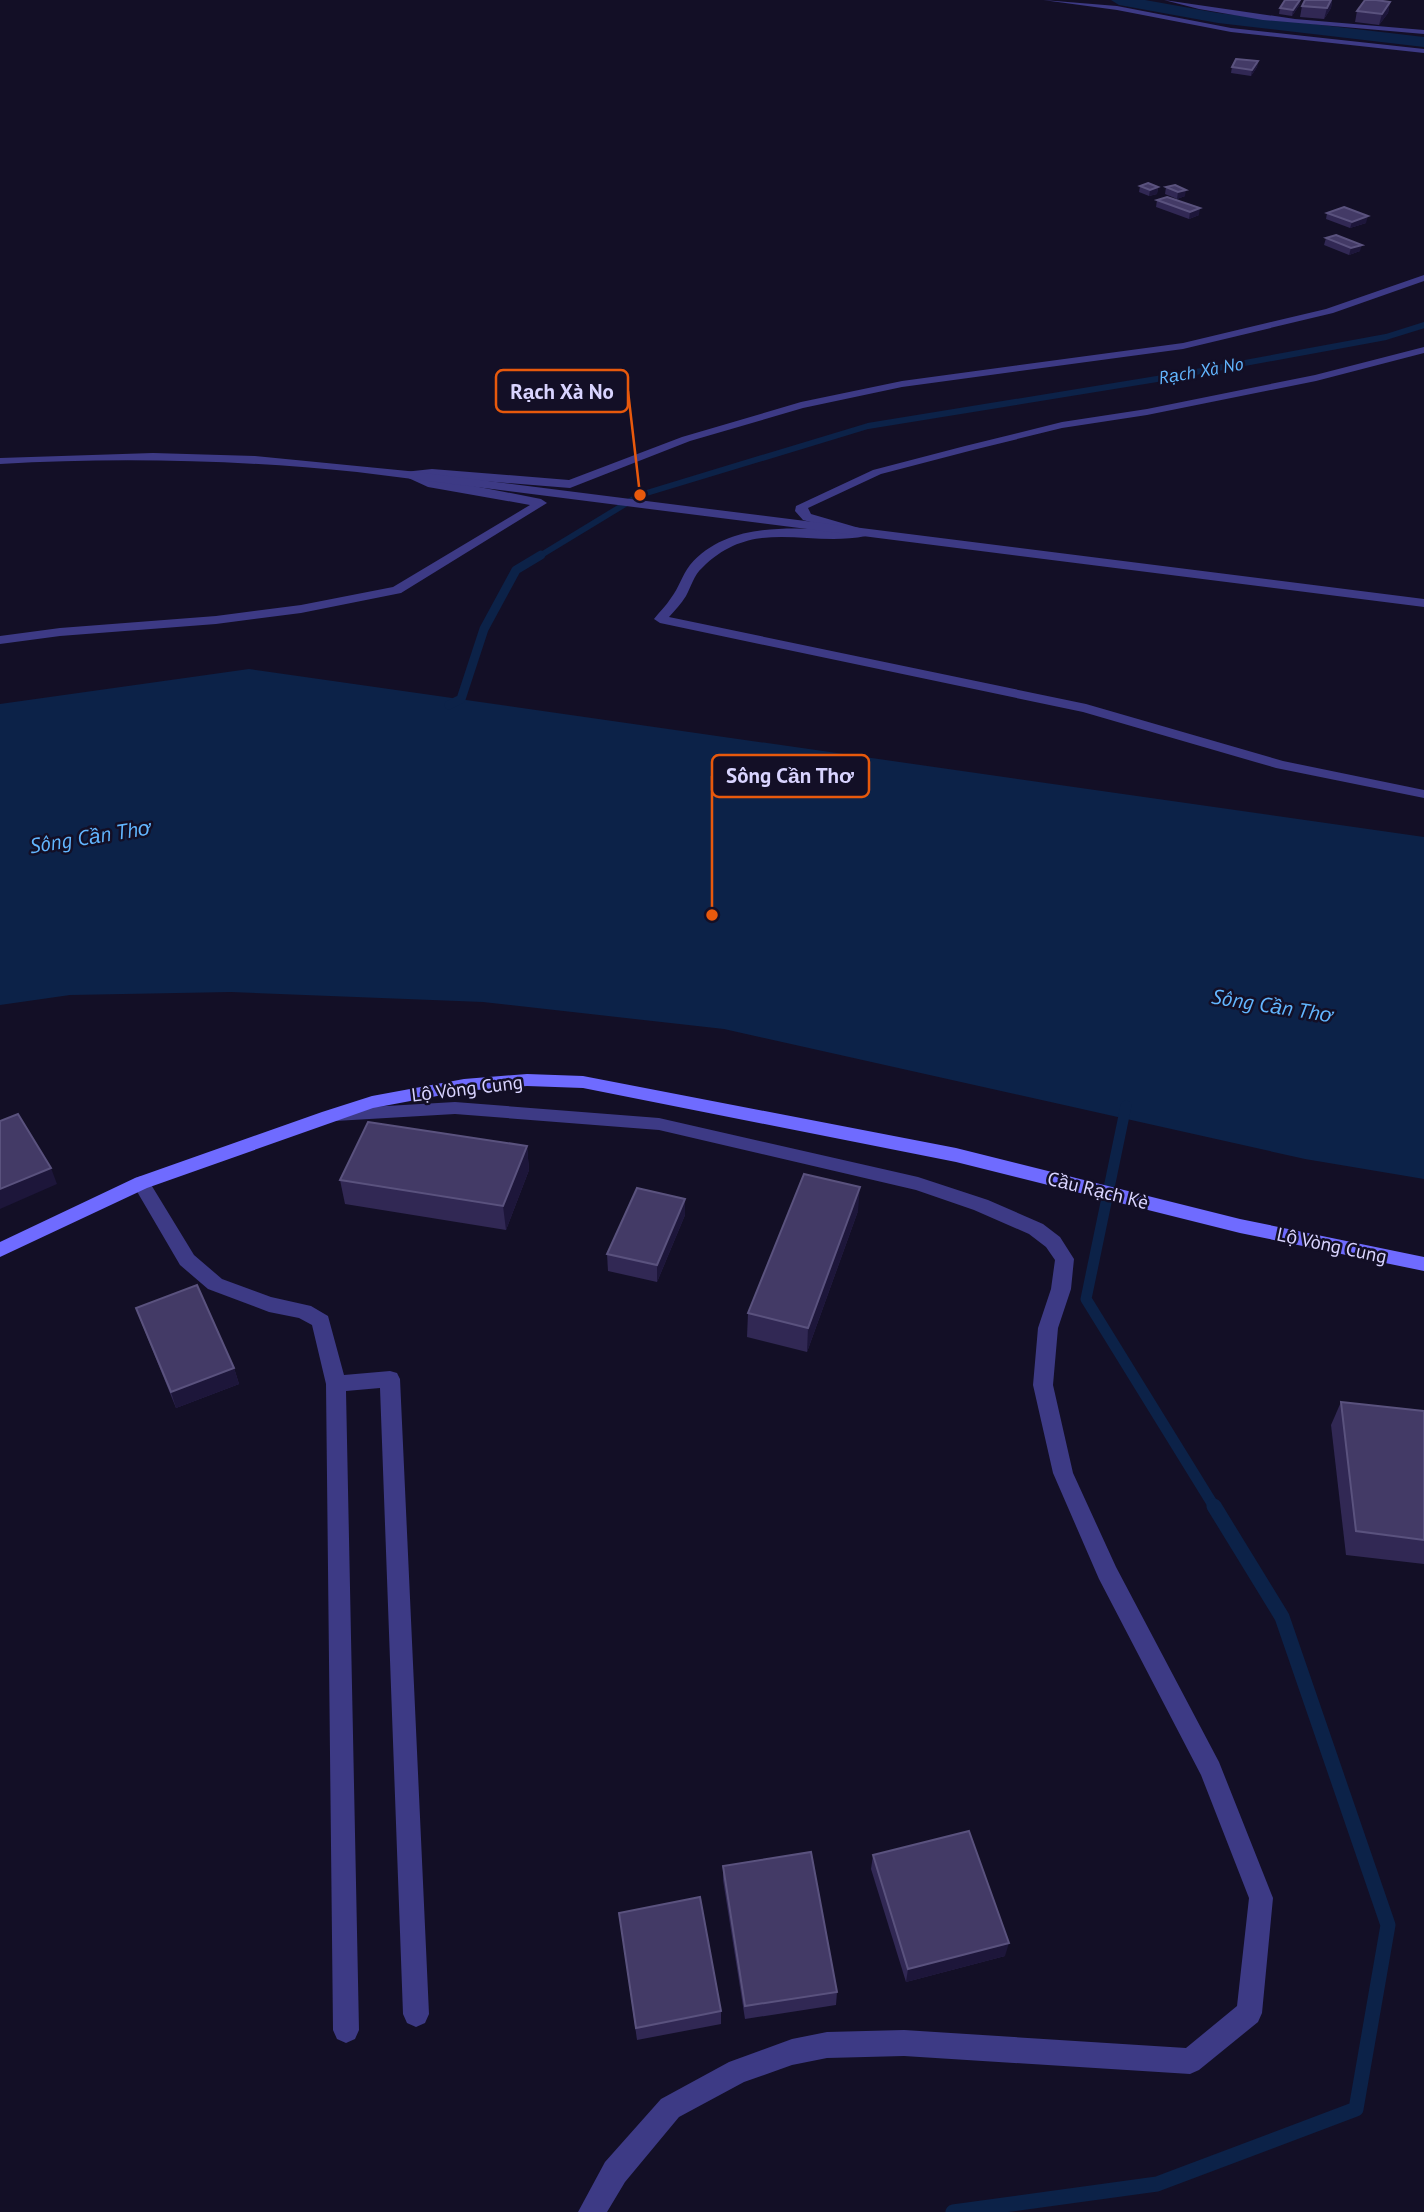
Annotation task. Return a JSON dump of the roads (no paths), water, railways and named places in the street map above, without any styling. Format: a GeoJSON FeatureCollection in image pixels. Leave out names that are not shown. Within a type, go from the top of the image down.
{"type":"FeatureCollection","features":[{"type":"Feature","properties":{"kind":"main road","name":"Lộ Vòng Cung"},"geometry":{"type":"LineString","coordinates":[[0,1250],[141,1183],[328,1116],[372,1102],[464,1085],[527,1080],[583,1082],[956,1155]]}},
{"type":"Feature","properties":{"kind":"main road","name":"Cầu Rạch Kè"},"geometry":{"type":"LineString","coordinates":[[956,1155],[1240,1226]]}},
{"type":"Feature","properties":{"kind":"main road","name":"Lộ Vòng Cung"},"geometry":{"type":"LineString","coordinates":[[1240,1226],[1424,1264]]}},
{"type":"Feature","properties":{"kind":"street"},"geometry":{"type":"LineString","coordinates":[[1047,0],[1117,8],[1221,29],[1424,51]]}},
{"type":"Feature","properties":{"kind":"street"},"geometry":{"type":"LineString","coordinates":[[1168,0],[1247,15],[1424,32]]}},
{"type":"Feature","properties":{"kind":"street"},"geometry":{"type":"LineString","coordinates":[[408,474],[432,472],[570,484],[687,439],[801,405],[902,384],[1183,346],[1329,312],[1424,278]]}},
{"type":"Feature","properties":{"kind":"street"},"geometry":{"type":"LineString","coordinates":[[862,533],[807,517],[801,511],[802,506],[877,472],[982,445],[1062,425],[1147,412],[1277,386],[1424,350]]}},
{"type":"Feature","properties":{"kind":"street"},"geometry":{"type":"LineString","coordinates":[[0,461],[129,455],[268,459],[408,474],[1424,603]]}},
{"type":"Feature","properties":{"kind":"street"},"geometry":{"type":"LineString","coordinates":[[0,640],[60,632],[216,620],[397,590],[541,503],[428,483],[408,474]]}},
{"type":"Feature","properties":{"kind":"street"},"geometry":{"type":"LineString","coordinates":[[862,533],[815,535],[769,531],[744,537],[707,555],[693,568],[678,598],[660,619],[1086,708],[1281,765],[1424,794]]}},
{"type":"Feature","properties":{"kind":"street"},"geometry":{"type":"LineString","coordinates":[[328,1116],[455,1108],[659,1124],[918,1184],[981,1205],[1036,1229],[1053,1242],[1065,1259],[1061,1289],[1048,1328],[1043,1385],[1063,1473],[1107,1572],[1211,1770],[1261,1898],[1250,2013],[1190,2061],[904,2043],[827,2045],[792,2052],[738,2071],[670,2108],[615,2172],[592,2212]]}},
{"type":"Feature","properties":{"kind":"street"},"geometry":{"type":"LineString","coordinates":[[141,1183],[187,1260],[215,1283],[269,1304],[304,1311],[321,1321],[336,1384],[346,2030]]}},
{"type":"Feature","properties":{"kind":"street"},"geometry":{"type":"LineString","coordinates":[[336,1384],[390,1379],[415,2014]]}},
{"type":"Feature","properties":{"kind":"water","name":"Sông Cần Thơ"},"geometry":{"type":"Polygon","coordinates":[[[249,669],[1424,837],[1424,1179],[1305,1159],[724,1029],[483,1002],[231,992],[70,995],[0,1005],[0,704],[249,669]]]}},
{"type":"Feature","properties":{"kind":"waterway"},"geometry":{"type":"LineString","coordinates":[[1119,0],[1218,18],[1424,42]]}},
{"type":"Feature","properties":{"kind":"waterway","name":"Rạch Xà No"},"geometry":{"type":"LineString","coordinates":[[538,557],[640,495],[868,426],[1163,378],[1386,337],[1424,325]]}},
{"type":"Feature","properties":{"kind":"waterway","name":"Rạch Xà No"},"geometry":{"type":"LineString","coordinates":[[449,705],[461,699],[484,629],[516,570],[541,555]]}},
{"type":"Feature","properties":{"kind":"waterway"},"geometry":{"type":"LineString","coordinates":[[1126,1106],[1086,1299],[1215,1508]]}},
{"type":"Feature","properties":{"kind":"waterway"},"geometry":{"type":"LineString","coordinates":[[953,2212],[1157,2184],[1356,2109],[1388,1925],[1282,1617],[1214,1506]]}},
{"type":"Feature","properties":{"kind":"place","name":"Rạch Xà No"},"geometry":{"type":"Point","coordinates":[640,495]}},
{"type":"Feature","properties":{"kind":"place","name":"Sông Cần Thơ"},"geometry":{"type":"Point","coordinates":[712,915]}}]}
